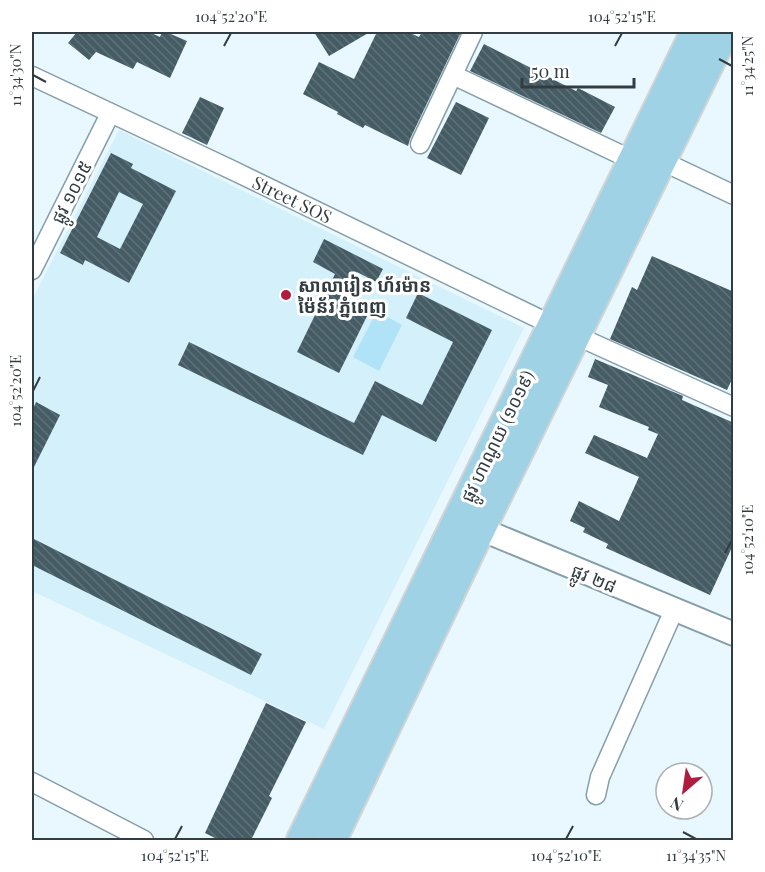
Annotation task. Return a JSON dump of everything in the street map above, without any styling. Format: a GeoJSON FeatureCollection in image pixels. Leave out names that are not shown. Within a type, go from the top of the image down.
{"type":"FeatureCollection","features":[{"type":"Feature","properties":{"kind":"main road","name":"ផ្លូវ ហាណូយ (១០១៩)"},"geometry":{"type":"LineString","coordinates":[[564,330],[632,160],[695,32]]}},
{"type":"Feature","properties":{"kind":"main road","name":"ផ្លូវ ហាណូយ (១០១៩)"},"geometry":{"type":"LineString","coordinates":[[301,840],[468,525],[564,330],[662,160],[725,32]]}},
{"type":"Feature","properties":{"kind":"main road","name":"ផ្លូវ ហាណូយ (១០១៩)"},"geometry":{"type":"LineString","coordinates":[[335,840],[468,525]]}},
{"type":"Feature","properties":{"kind":"street"},"geometry":{"type":"LineString","coordinates":[[420,144],[473,32]]}},
{"type":"Feature","properties":{"kind":"street"},"geometry":{"type":"LineString","coordinates":[[453,75],[632,160]]}},
{"type":"Feature","properties":{"kind":"street","name":"Street SOS"},"geometry":{"type":"LineString","coordinates":[[32,76],[564,330],[734,407]]}},
{"type":"Feature","properties":{"kind":"street","name":"ផ្លូវ ១០១៥"},"geometry":{"type":"LineString","coordinates":[[32,270],[110,114]]}},
{"type":"Feature","properties":{"kind":"street"},"geometry":{"type":"LineString","coordinates":[[662,160],[734,195]]}},
{"type":"Feature","properties":{"kind":"street","name":"ផ្លូវ ២៨"},"geometry":{"type":"LineString","coordinates":[[468,525],[734,634]]}},
{"type":"Feature","properties":{"kind":"street"},"geometry":{"type":"LineString","coordinates":[[596,795],[600,777],[674,610]]}},
{"type":"Feature","properties":{"kind":"street"},"geometry":{"type":"LineString","coordinates":[[32,782],[144,840]]}},
{"type":"Feature","properties":{"kind":"shaded area"},"geometry":{"type":"Polygon","coordinates":[[[119,130],[524,328],[324,729],[32,591],[32,300],[119,130]]]}},
{"type":"Feature","properties":{"kind":"shaded area"},"geometry":{"type":"Polygon","coordinates":[[[377,311],[402,325],[379,371],[353,357],[377,311]]]}},
{"type":"Feature","properties":{"kind":"building"},"geometry":{"type":"Polygon","coordinates":[[[77,32],[149,32],[160,37],[162,32],[166,32],[187,41],[170,78],[137,62],[133,69],[96,52],[89,60],[68,43],[77,32]]]}},
{"type":"Feature","properties":{"kind":"building"},"geometry":{"type":"Polygon","coordinates":[[[314,32],[370,32],[329,56],[314,32]]]}},
{"type":"Feature","properties":{"kind":"building"},"geometry":{"type":"Polygon","coordinates":[[[377,32],[408,32],[419,37],[422,32],[461,32],[408,146],[365,125],[363,128],[303,94],[319,62],[354,79],[377,32]]]}},
{"type":"Feature","properties":{"kind":"building"},"geometry":{"type":"Polygon","coordinates":[[[484,44],[576,91],[578,88],[615,107],[601,133],[470,71],[484,44]]]}},
{"type":"Feature","properties":{"kind":"building"},"geometry":{"type":"Polygon","coordinates":[[[200,97],[224,108],[207,145],[182,133],[200,97]]]}},
{"type":"Feature","properties":{"kind":"building"},"geometry":{"type":"Polygon","coordinates":[[[456,102],[489,118],[461,175],[427,158],[456,102]]]}},
{"type":"Feature","properties":{"kind":"building"},"geometry":{"type":"Polygon","coordinates":[[[111,153],[133,164],[131,168],[176,191],[129,283],[85,260],[83,265],[60,253],[111,153]],[[119,192],[97,237],[120,249],[143,204],[119,192]]]}},
{"type":"Feature","properties":{"kind":"building"},"geometry":{"type":"Polygon","coordinates":[[[324,239],[383,269],[376,282],[357,272],[344,298],[370,310],[339,373],[297,352],[335,274],[313,262],[324,239]]]}},
{"type":"Feature","properties":{"kind":"building"},"geometry":{"type":"Polygon","coordinates":[[[652,256],[734,292],[734,375],[727,390],[610,339],[632,287],[637,290],[652,256]]]}},
{"type":"Feature","properties":{"kind":"building"},"geometry":{"type":"Polygon","coordinates":[[[418,293],[492,330],[436,442],[382,415],[363,455],[178,365],[189,342],[354,423],[375,381],[422,405],[453,342],[406,318],[418,293]]]}},
{"type":"Feature","properties":{"kind":"building"},"geometry":{"type":"Polygon","coordinates":[[[595,359],[683,396],[682,400],[734,423],[734,543],[710,595],[606,548],[608,544],[583,532],[585,528],[570,521],[579,501],[619,521],[639,477],[585,453],[594,435],[647,458],[658,434],[648,430],[649,427],[599,407],[608,385],[588,377],[595,359]]]}},
{"type":"Feature","properties":{"kind":"building"},"geometry":{"type":"Polygon","coordinates":[[[36,402],[60,415],[32,471],[32,411],[36,402]]]}},
{"type":"Feature","properties":{"kind":"building"},"geometry":{"type":"Polygon","coordinates":[[[32,538],[262,654],[251,675],[32,565],[32,538]]]}},
{"type":"Feature","properties":{"kind":"building"},"geometry":{"type":"Polygon","coordinates":[[[266,703],[306,722],[269,796],[272,798],[251,840],[219,840],[205,833],[266,703]]]}},
{"type":"Feature","properties":{"kind":"place","name":"សាលារៀន ហ័រម៉ាន ម៉ៃន័រ ភ្នំពេញ"},"geometry":{"type":"Point","coordinates":[286,295]}}]}
